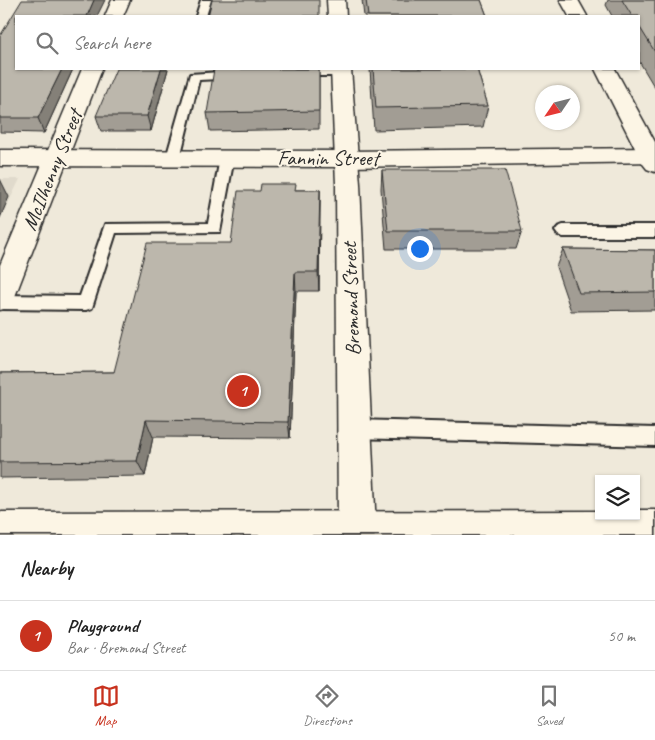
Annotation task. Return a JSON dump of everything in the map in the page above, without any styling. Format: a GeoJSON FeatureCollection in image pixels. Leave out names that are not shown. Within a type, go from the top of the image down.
{"type":"FeatureCollection","features":[{"type":"Feature","properties":{"kind":"street"},"geometry":{"type":"LineString","coordinates":[[114,15],[121,0]]}},
{"type":"Feature","properties":{"kind":"street"},"geometry":{"type":"LineString","coordinates":[[336,0],[338,15]]}},
{"type":"Feature","properties":{"kind":"street"},"geometry":{"type":"LineString","coordinates":[[569,0],[577,15]]}},
{"type":"Feature","properties":{"kind":"street","name":"McIlhenny Street"},"geometry":{"type":"LineString","coordinates":[[1,293],[92,70]]}},
{"type":"Feature","properties":{"kind":"street","name":"Bremond Street"},"geometry":{"type":"LineString","coordinates":[[341,70],[347,159],[357,530]]}},
{"type":"Feature","properties":{"kind":"street"},"geometry":{"type":"LineString","coordinates":[[606,70],[653,158]]}},
{"type":"Feature","properties":{"kind":"street","name":"Fannin Street"},"geometry":{"type":"LineString","coordinates":[[0,158],[653,158]]}},
{"type":"Feature","properties":{"kind":"street"},"geometry":{"type":"LineString","coordinates":[[0,531],[655,529]]}},
{"type":"Feature","properties":{"kind":"lane"},"geometry":{"type":"LineString","coordinates":[[201,15],[206,0]]}},
{"type":"Feature","properties":{"kind":"lane"},"geometry":{"type":"LineString","coordinates":[[282,74],[341,70]]}},
{"type":"Feature","properties":{"kind":"lane"},"geometry":{"type":"LineString","coordinates":[[173,158],[194,76],[243,75]]}},
{"type":"Feature","properties":{"kind":"lane"},"geometry":{"type":"LineString","coordinates":[[1,293],[86,303],[110,228],[215,228],[228,158]]}},
{"type":"Feature","properties":{"kind":"lane"},"geometry":{"type":"LineString","coordinates":[[562,232],[655,231]]}},
{"type":"Feature","properties":{"kind":"lane"},"geometry":{"type":"LineString","coordinates":[[354,429],[655,437]]}},
{"type":"Feature","properties":{"kind":"shaded area"},"geometry":{"type":"Polygon","coordinates":[[[0,179],[20,179],[0,220],[0,179]]]}},
{"type":"Feature","properties":{"kind":"building"},"geometry":{"type":"Polygon","coordinates":[[[22,0],[94,0],[87,15],[15,15],[15,70],[62,70],[38,118],[0,118],[0,36],[22,0]]]}},
{"type":"Feature","properties":{"kind":"building"},"geometry":{"type":"Polygon","coordinates":[[[212,0],[319,0],[319,15],[208,15],[212,0]]]}},
{"type":"Feature","properties":{"kind":"building"},"geometry":{"type":"Polygon","coordinates":[[[366,0],[481,0],[487,15],[368,15],[366,0]]]}},
{"type":"Feature","properties":{"kind":"building"},"geometry":{"type":"Polygon","coordinates":[[[622,0],[655,0],[655,52],[640,28],[640,15],[631,15],[622,0]]]}},
{"type":"Feature","properties":{"kind":"building"},"geometry":{"type":"Polygon","coordinates":[[[116,70],[161,70],[147,116],[96,116],[116,70]]]}},
{"type":"Feature","properties":{"kind":"building"},"geometry":{"type":"Polygon","coordinates":[[[214,70],[319,70],[319,111],[207,113],[214,70]]]}},
{"type":"Feature","properties":{"kind":"building"},"geometry":{"type":"Polygon","coordinates":[[[373,70],[477,70],[488,106],[376,108],[373,70]]]}},
{"type":"Feature","properties":{"kind":"building"},"geometry":{"type":"Polygon","coordinates":[[[382,170],[505,170],[522,231],[388,231],[382,170]]]}},
{"type":"Feature","properties":{"kind":"building"},"geometry":{"type":"Polygon","coordinates":[[[261,184],[296,184],[295,190],[320,190],[318,272],[295,272],[288,422],[146,420],[137,461],[0,462],[0,373],[114,372],[147,243],[231,243],[238,191],[260,191],[261,184]]]}},
{"type":"Feature","properties":{"kind":"building"},"geometry":{"type":"Polygon","coordinates":[[[563,249],[655,250],[655,292],[579,293],[563,249]]]}},
{"type":"Feature","properties":{"kind":"place","name":"Playground"},"geometry":{"type":"Point","coordinates":[243,391]}}]}
